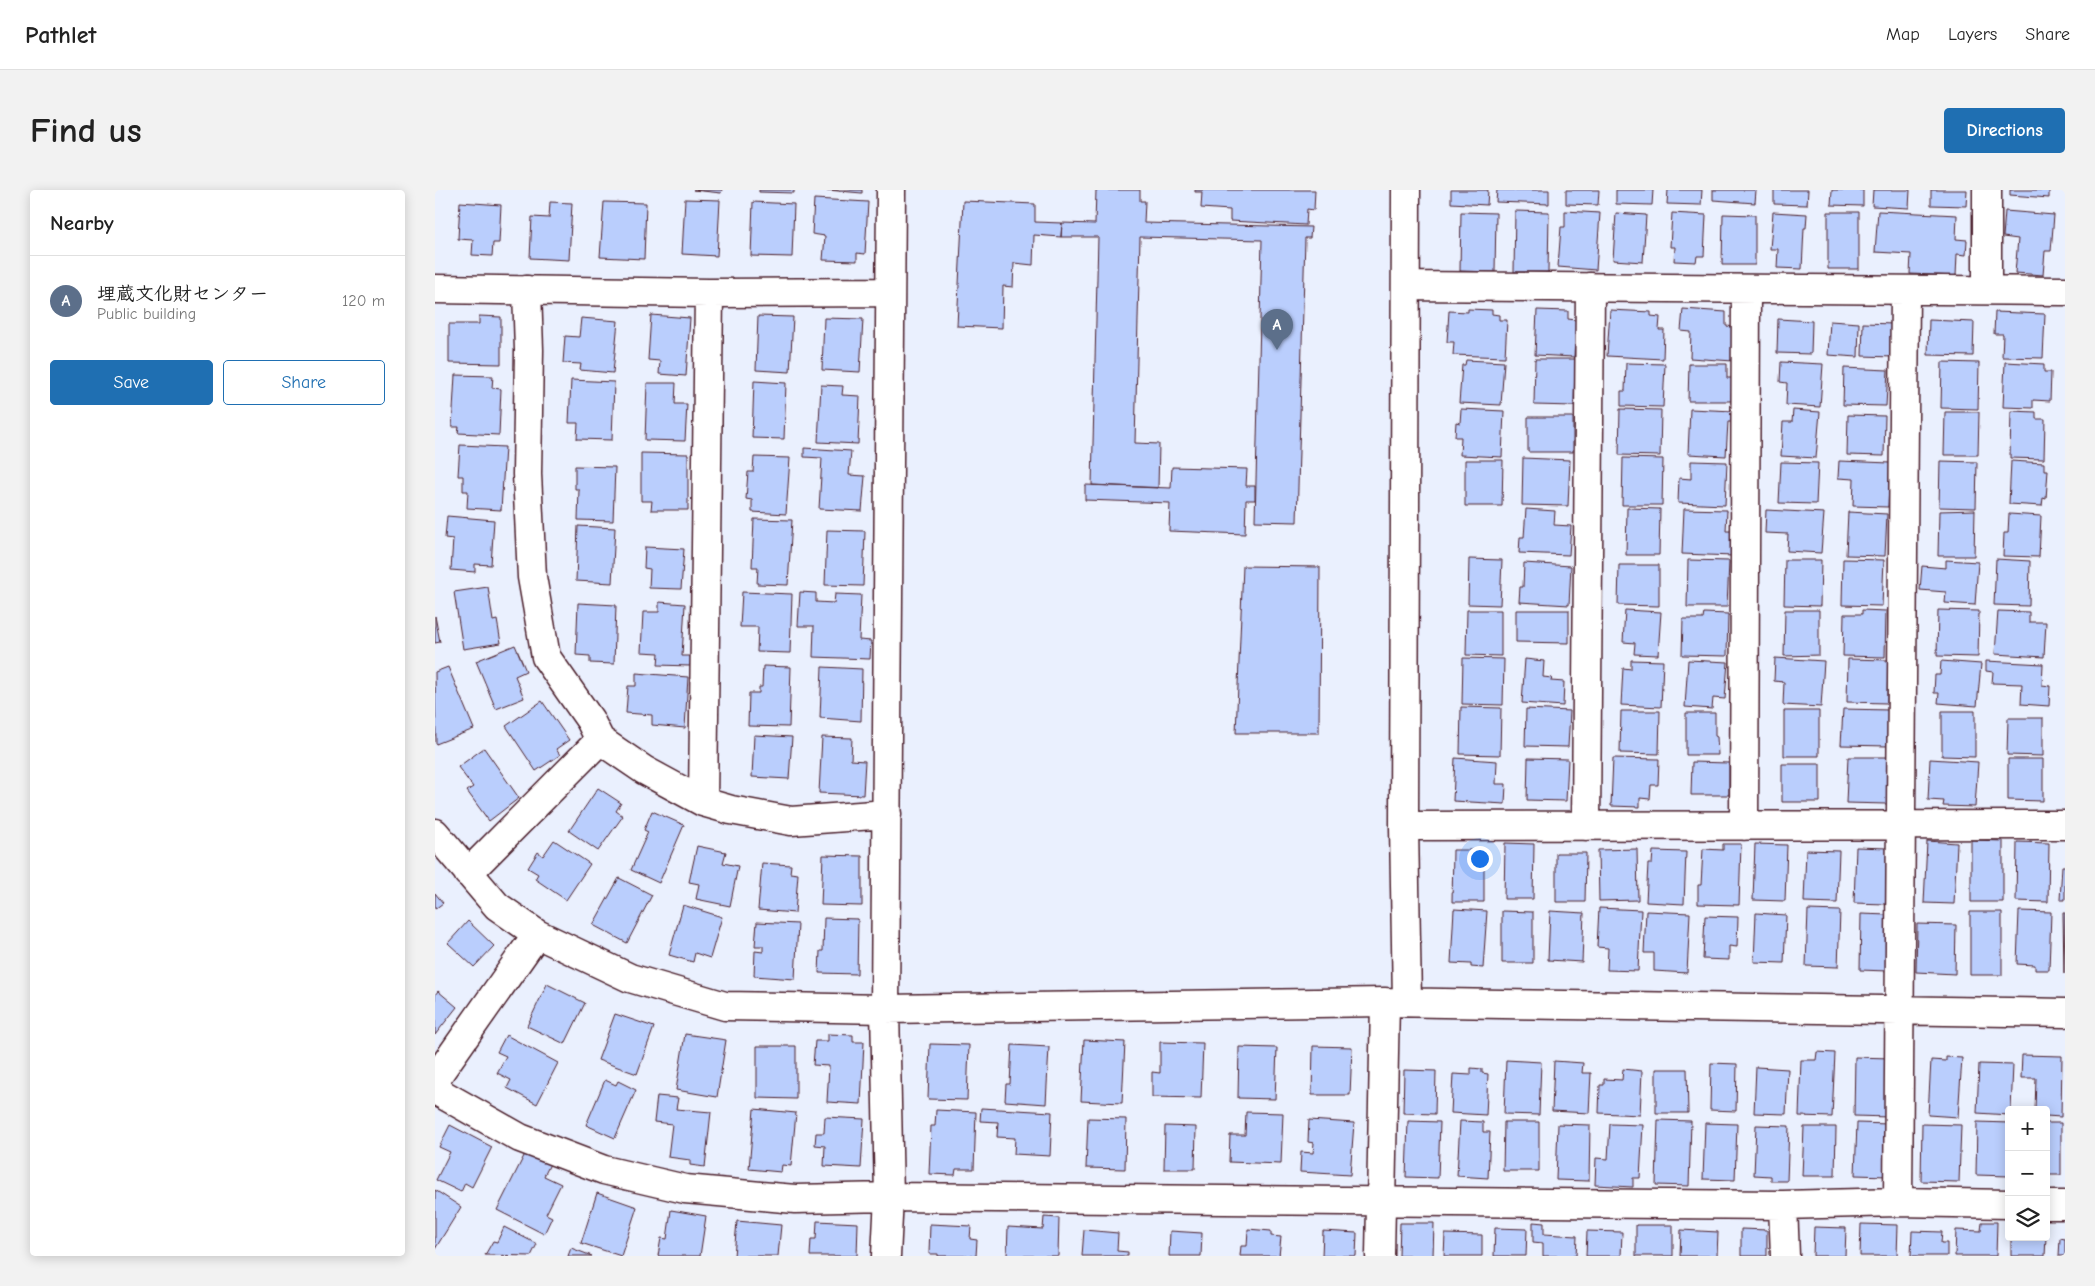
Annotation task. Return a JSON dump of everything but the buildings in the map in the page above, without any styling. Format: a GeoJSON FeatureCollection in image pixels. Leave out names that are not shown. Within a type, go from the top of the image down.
{"type":"FeatureCollection","features":[{"type":"Feature","properties":{"kind":"street"},"geometry":{"type":"LineString","coordinates":[[886,1256],[889,1197],[885,1009],[891,190]]}},
{"type":"Feature","properties":{"kind":"street"},"geometry":{"type":"LineString","coordinates":[[1380,1256],[1381,1201],[1396,1002],[1404,826],[1406,190]]}},
{"type":"Feature","properties":{"kind":"street"},"geometry":{"type":"LineString","coordinates":[[1987,190],[1987,290]]}},
{"type":"Feature","properties":{"kind":"street"},"geometry":{"type":"LineString","coordinates":[[1406,286],[2065,291]]}},
{"type":"Feature","properties":{"kind":"street"},"geometry":{"type":"LineString","coordinates":[[1586,826],[1591,288]]}},
{"type":"Feature","properties":{"kind":"street"},"geometry":{"type":"LineString","coordinates":[[1744,826],[1746,288]]}},
{"type":"Feature","properties":{"kind":"street"},"geometry":{"type":"LineString","coordinates":[[435,289],[709,293],[890,292]]}},
{"type":"Feature","properties":{"kind":"street"},"geometry":{"type":"LineString","coordinates":[[527,290],[529,350],[527,474],[532,578],[546,657],[590,720],[601,740],[644,770],[703,802],[731,810],[791,821],[887,814]]}},
{"type":"Feature","properties":{"kind":"street"},"geometry":{"type":"LineString","coordinates":[[1898,1202],[1905,290]]}},
{"type":"Feature","properties":{"kind":"street"},"geometry":{"type":"LineString","coordinates":[[703,802],[709,293]]}},
{"type":"Feature","properties":{"kind":"street"},"geometry":{"type":"LineString","coordinates":[[468,873],[601,740]]}},
{"type":"Feature","properties":{"kind":"street"},"geometry":{"type":"LineString","coordinates":[[1404,826],[2065,826]]}},
{"type":"Feature","properties":{"kind":"street"},"geometry":{"type":"LineString","coordinates":[[435,834],[497,906],[537,934],[630,978],[725,1006],[885,1009],[1396,1002],[2065,1013]]}},
{"type":"Feature","properties":{"kind":"street"},"geometry":{"type":"LineString","coordinates":[[435,1079],[537,934]]}},
{"type":"Feature","properties":{"kind":"street"},"geometry":{"type":"LineString","coordinates":[[435,1090],[520,1138],[604,1170],[685,1189],[795,1199],[889,1197],[1783,1205],[1898,1202],[2005,1204]]}},
{"type":"Feature","properties":{"kind":"street"},"geometry":{"type":"LineString","coordinates":[[1783,1205],[1785,1256]]}},
{"type":"Feature","properties":{"kind":"street"},"geometry":{"type":"LineString","coordinates":[[2050,1205],[2065,1205]]}},
{"type":"Feature","properties":{"kind":"place","name":"埋蔵文化財センター"},"geometry":{"type":"Point","coordinates":[1277,350]}}]}
